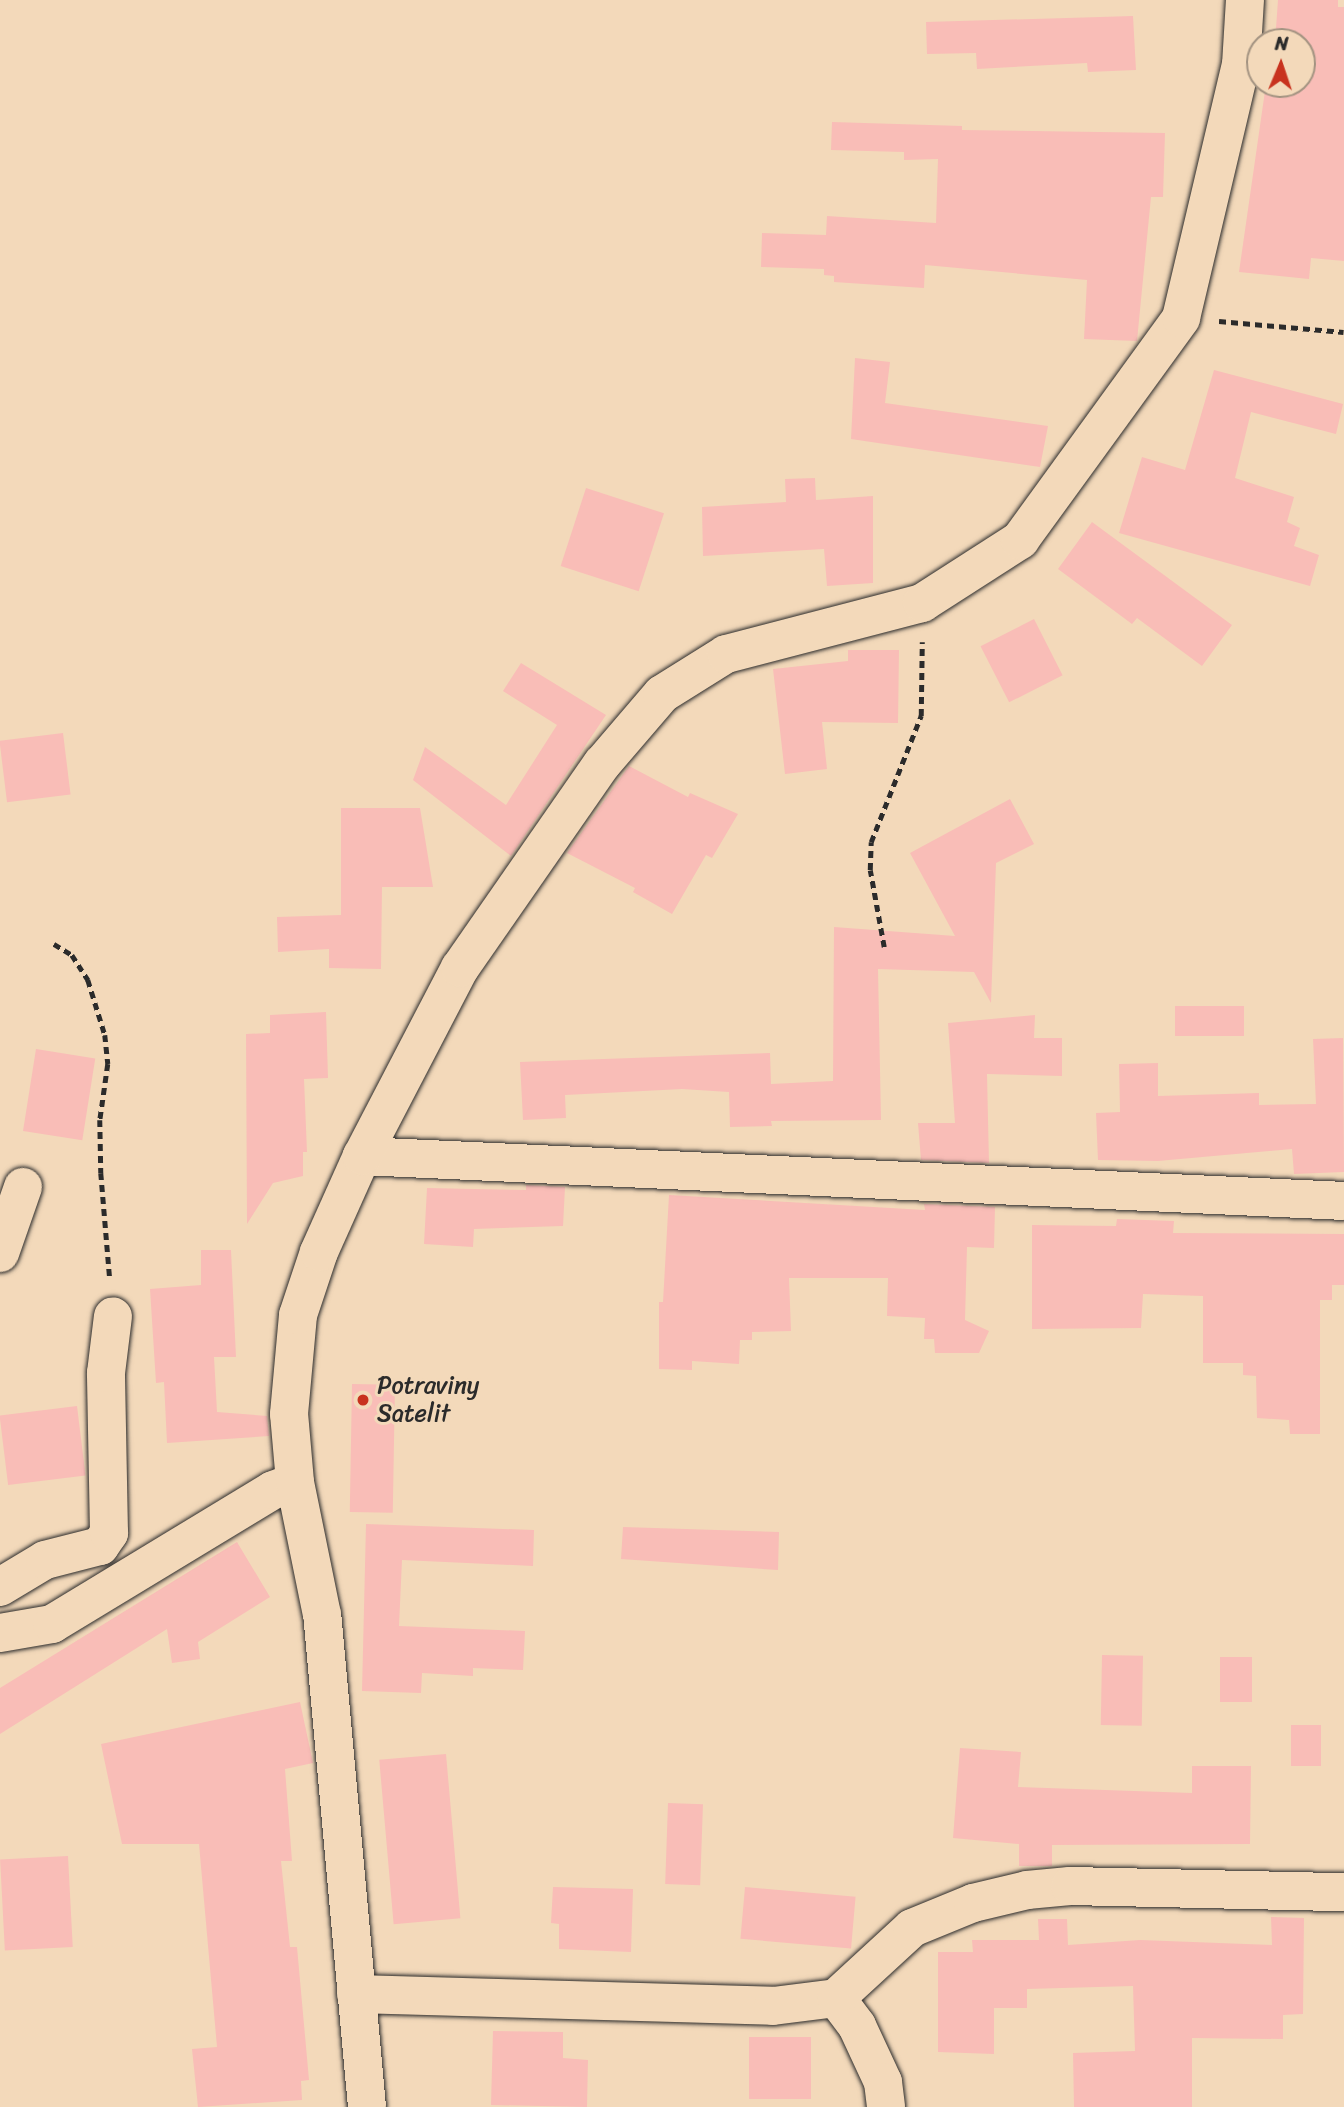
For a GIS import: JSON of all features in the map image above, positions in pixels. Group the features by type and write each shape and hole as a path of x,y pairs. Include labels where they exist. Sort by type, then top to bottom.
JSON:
{"street":[{"path":"367,2107 322,1615 295,1482 289,1414 298,1315 319,1252 362,1156 460,968 602,764 662,694 726,653 922,603 1020,540 1181,318 1241,65 1245,0"},
{"path":"362,1156 1344,1201"},
{"path":"0,1253 23,1187"},
{"path":"0,1587 45,1560 100,1546 109,1533 106,1373 113,1316"},
{"path":"0,1633 52,1624 272,1490 295,1482"},
{"path":"356,1994 714,2007 773,2006 836,1998 912,1928 973,1903 1027,1890 1070,1886 1344,1892"},
{"path":"836,1998 857,2026 883,2082 886,2107"}],"path":[{"path":"1181,318 1344,331"},
{"path":"884,947 870,870 871,842 921,716 922,603"},
{"path":"54,944 72,955 88,980 105,1035 101,1173 113,1316"}],"building":[{"path":"1278,0 1338,0 1338,7 1344,7 1344,261 1311,258 1309,279 1239,272 1264,98 1316,98 1316,28 1276,28"},
{"path":"1133,16 1136,70 1088,72 1087,63 977,69 976,53 927,54 926,22"},
{"path":"832,122 962,126 962,130 1165,133 1163,197 1151,197 1137,341 1084,339 1087,280 925,265 924,288 834,282 834,276 824,275 824,269 761,267 762,233 826,235 827,216 936,223 938,159 904,160 904,152 831,150"},
{"path":"855,358 890,362 885,403 1048,426 1040,467 851,439"},
{"path":"1214,370 1343,404 1336,434 1251,412 1235,478 1294,497 1287,522 1300,528 1294,546 1319,555 1310,586 1119,533 1142,457 1185,470"},
{"path":"815,478 816,500 873,496 873,583 827,586 824,549 703,556 702,507 786,502 785,479"},
{"path":"586,488 664,513 639,591 561,566"},
{"path":"1092,522 1232,625 1202,666 1137,618 1132,624 1058,569"},
{"path":"1034,619 1063,675 1009,702 981,646"},
{"path":"848,650 899,650 898,723 822,722 827,769 785,774 773,669 848,661"},
{"path":"521,663 606,715 511,856 413,780 425,747 506,805 557,725 503,691"},
{"path":"63,733 71,795 7,802 0,741"},
{"path":"629,766 688,797 690,793 738,814 712,858 706,855 672,914 633,892 635,888 567,853"},
{"path":"1010,799 1034,844 996,863 991,1003 974,972 878,969 881,1120 771,1121 772,1126 730,1127 729,1092 682,1089 565,1095 566,1118 523,1120 520,1062 770,1053 771,1084 833,1081 834,927 955,936 910,853"},
{"path":"341,808 420,808 433,887 382,887 381,969 329,968 329,949 278,952 277,917 341,915"},
{"path":"1175,1006 1244,1006 1244,1036 1175,1036"},
{"path":"326,1012 328,1078 304,1079 307,1152 303,1152 303,1176 273,1183 247,1224 246,1034 270,1033 270,1015"},
{"path":"1035,1015 1034,1038 1062,1038 1062,1076 987,1074 989,1163 921,1160 918,1123 955,1123 948,1023"},
{"path":"1343,1038 1344,1172 1294,1174 1292,1149 1158,1161 1098,1160 1096,1113 1120,1112 1119,1064 1158,1063 1158,1096 1259,1093 1259,1105 1316,1104 1313,1039"},
{"path":"36,1049 95,1058 82,1140 23,1131"},
{"path":"526,1185 565,1187 563,1226 474,1229 473,1247 424,1244 427,1188 526,1190"},
{"path":"669,1195 925,1210 924,1204 995,1207 994,1248 967,1247 965,1320 989,1331 979,1353 935,1353 934,1339 924,1339 925,1318 887,1316 888,1278 789,1278 791,1331 752,1332 752,1340 740,1340 739,1364 692,1361 692,1370 659,1369 659,1302 663,1302"},
{"path":"1117,1219 1174,1221 1173,1233 1344,1234 1344,1285 1332,1285 1332,1300 1320,1300 1320,1434 1290,1434 1289,1420 1257,1418 1256,1376 1243,1375 1243,1363 1203,1363 1203,1296 1143,1294 1141,1328 1032,1329 1032,1225 1116,1226"},
{"path":"201,1250 231,1250 236,1357 214,1357 217,1412 267,1416 269,1436 167,1443 164,1382 156,1383 150,1289 201,1285"},
{"path":"352,1384 395,1385 393,1513 350,1512"},
{"path":"77,1406 86,1475 8,1485 0,1415"},
{"path":"366,1524 534,1530 533,1566 402,1560 399,1626 525,1631 523,1670 473,1668 473,1676 422,1673 421,1693 362,1691"},
{"path":"623,1527 779,1532 778,1570 621,1559"},
{"path":"237,1542 270,1597 198,1642 200,1659 172,1663 167,1629 0,1734 0,1688"},
{"path":"1102,1655 1143,1656 1142,1726 1101,1725"},
{"path":"1220,1657 1252,1657 1252,1702 1220,1702"},
{"path":"300,1702 313,1763 285,1769 292,1861 281,1861 290,1947 297,1947 309,2080 301,2081 302,2100 198,2107 192,2049 217,2047 199,1844 122,1844 101,1744"},
{"path":"1291,1725 1321,1725 1321,1766 1291,1766"},
{"path":"960,1748 1021,1752 1018,1787 1192,1793 1192,1766 1251,1766 1250,1844 1052,1845 1052,1866 1019,1866 1019,1844 953,1838"},
{"path":"446,1754 460,1918 394,1924 379,1760"},
{"path":"668,1803 703,1804 700,1885 665,1884"},
{"path":"68,1856 73,1947 5,1950 0,1860"},
{"path":"553,1887 633,1889 631,1952 559,1949 559,1924 551,1923"},
{"path":"745,1887 856,1897 851,1948 740,1939"},
{"path":"1271,1917 1304,1918 1303,2014 1283,2015 1283,2039 1192,2038 1192,2107 1074,2107 1073,2053 1135,2051 1133,1986 1027,1989 1027,2008 994,2008 994,2054 938,2052 938,1952 973,1952 972,1940 1039,1940 1038,1919 1067,1919 1068,1945 1140,1940 1272,1945"},
{"path":"493,2031 563,2032 563,2058 588,2060 587,2107 491,2105"},
{"path":"749,2037 811,2037 811,2099 749,2099"}],"place":[{"name":"Potraviny Satelit","path":"363,1400"}]}
